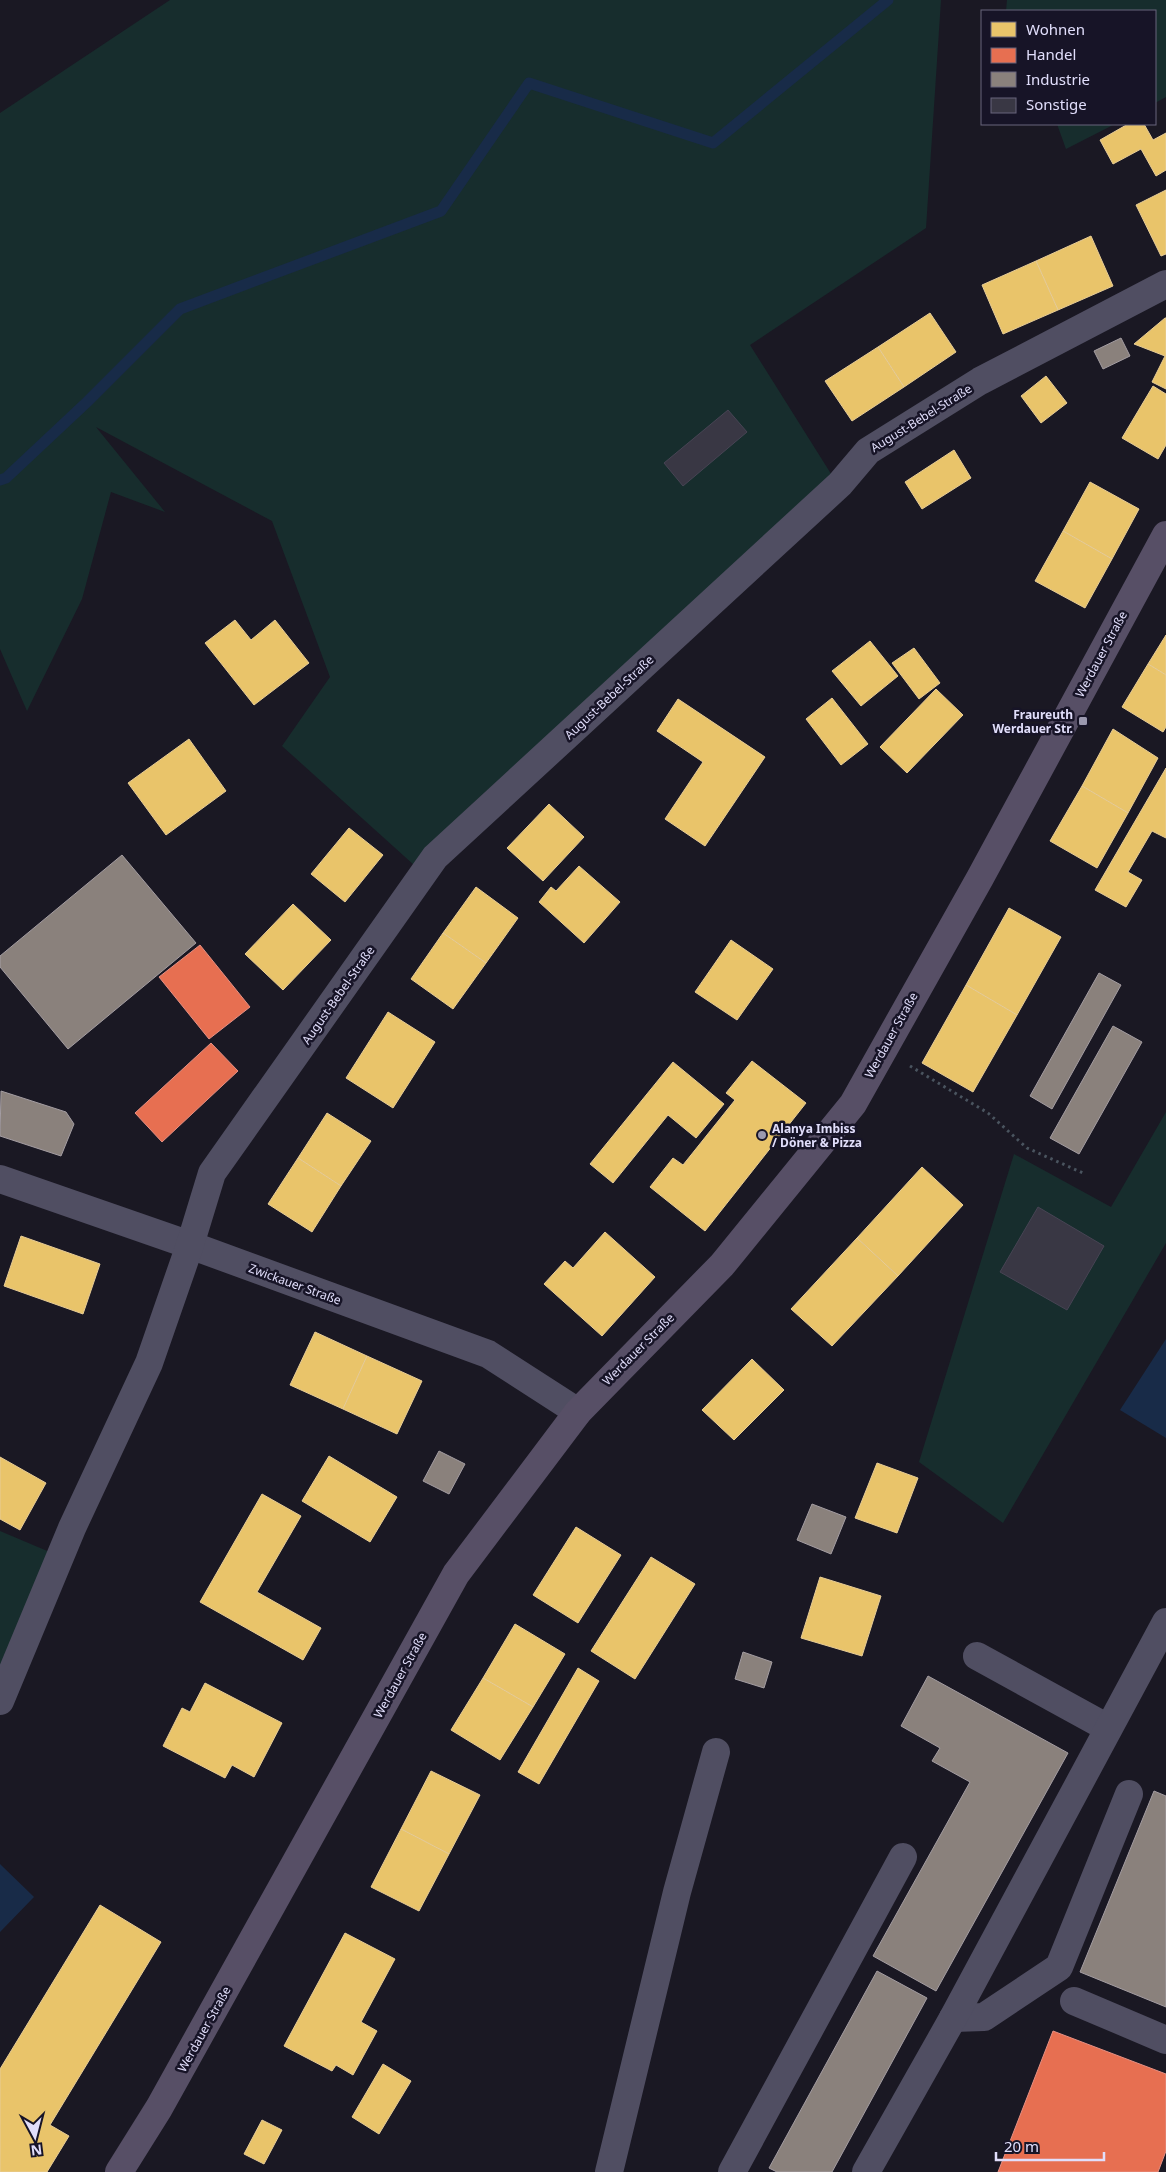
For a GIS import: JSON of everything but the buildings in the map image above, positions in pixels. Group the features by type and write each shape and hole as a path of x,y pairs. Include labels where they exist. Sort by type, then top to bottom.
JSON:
{"main road":[{"name":"Werdauer Straße","path":"119,2172 164,2100 456,1574 578,1412 722,1265 853,1104 984,869 1166,534"}],"street":[{"name":"August-Bebel-Straße","path":"0,1701 72,1528 148,1364 190,1245 212,1173 435,857 840,484 868,451 980,382 1166,284"},
{"name":"Zwickauer Straße","path":"0,1179 190,1245 488,1354 578,1412"},
{"path":"866,2172 952,2018 1166,1622"},
{"path":"976,1656 1108,1728"},
{"path":"609,2172 677,1892 716,1752"},
{"path":"952,2018 984,2017 1059,1967 1129,1794"},
{"path":"732,2172 903,1858"},
{"path":"1074,2002 1166,2040"}],"path":[{"path":"883,1050 988,1113 1026,1148 1083,1173"}],"green space":[{"path":"170,0 941,0 926,228 750,345 833,477 469,807 414,865 282,746 330,677 272,521 96,427 165,512 111,492 82,599 27,711 0,649 0,113"},
{"path":"1007,0 1166,0 1166,97 1156,102 1156,10 1006,10"},
{"path":"1057,125 1113,125 1066,149"},
{"path":"1166,1112 1166,1243 1003,1523 919,1462 1014,1154 1111,1207"},
{"path":"0,1531 52,1553 0,1672"}],"water":[{"path":"1166,1339 1166,1438 1120,1410"},
{"path":"0,1864 34,1897 0,1932"}],"waterway":[{"path":"0,480 6,478 87,402 180,309 441,211 529,83 713,143 888,0"}],"place":[{"name":"Fraureuth Werdauer Str.","path":"1083,721"},
{"name":"Alanya Imbiss / Döner & Pizza","path":"762,1135"}]}
